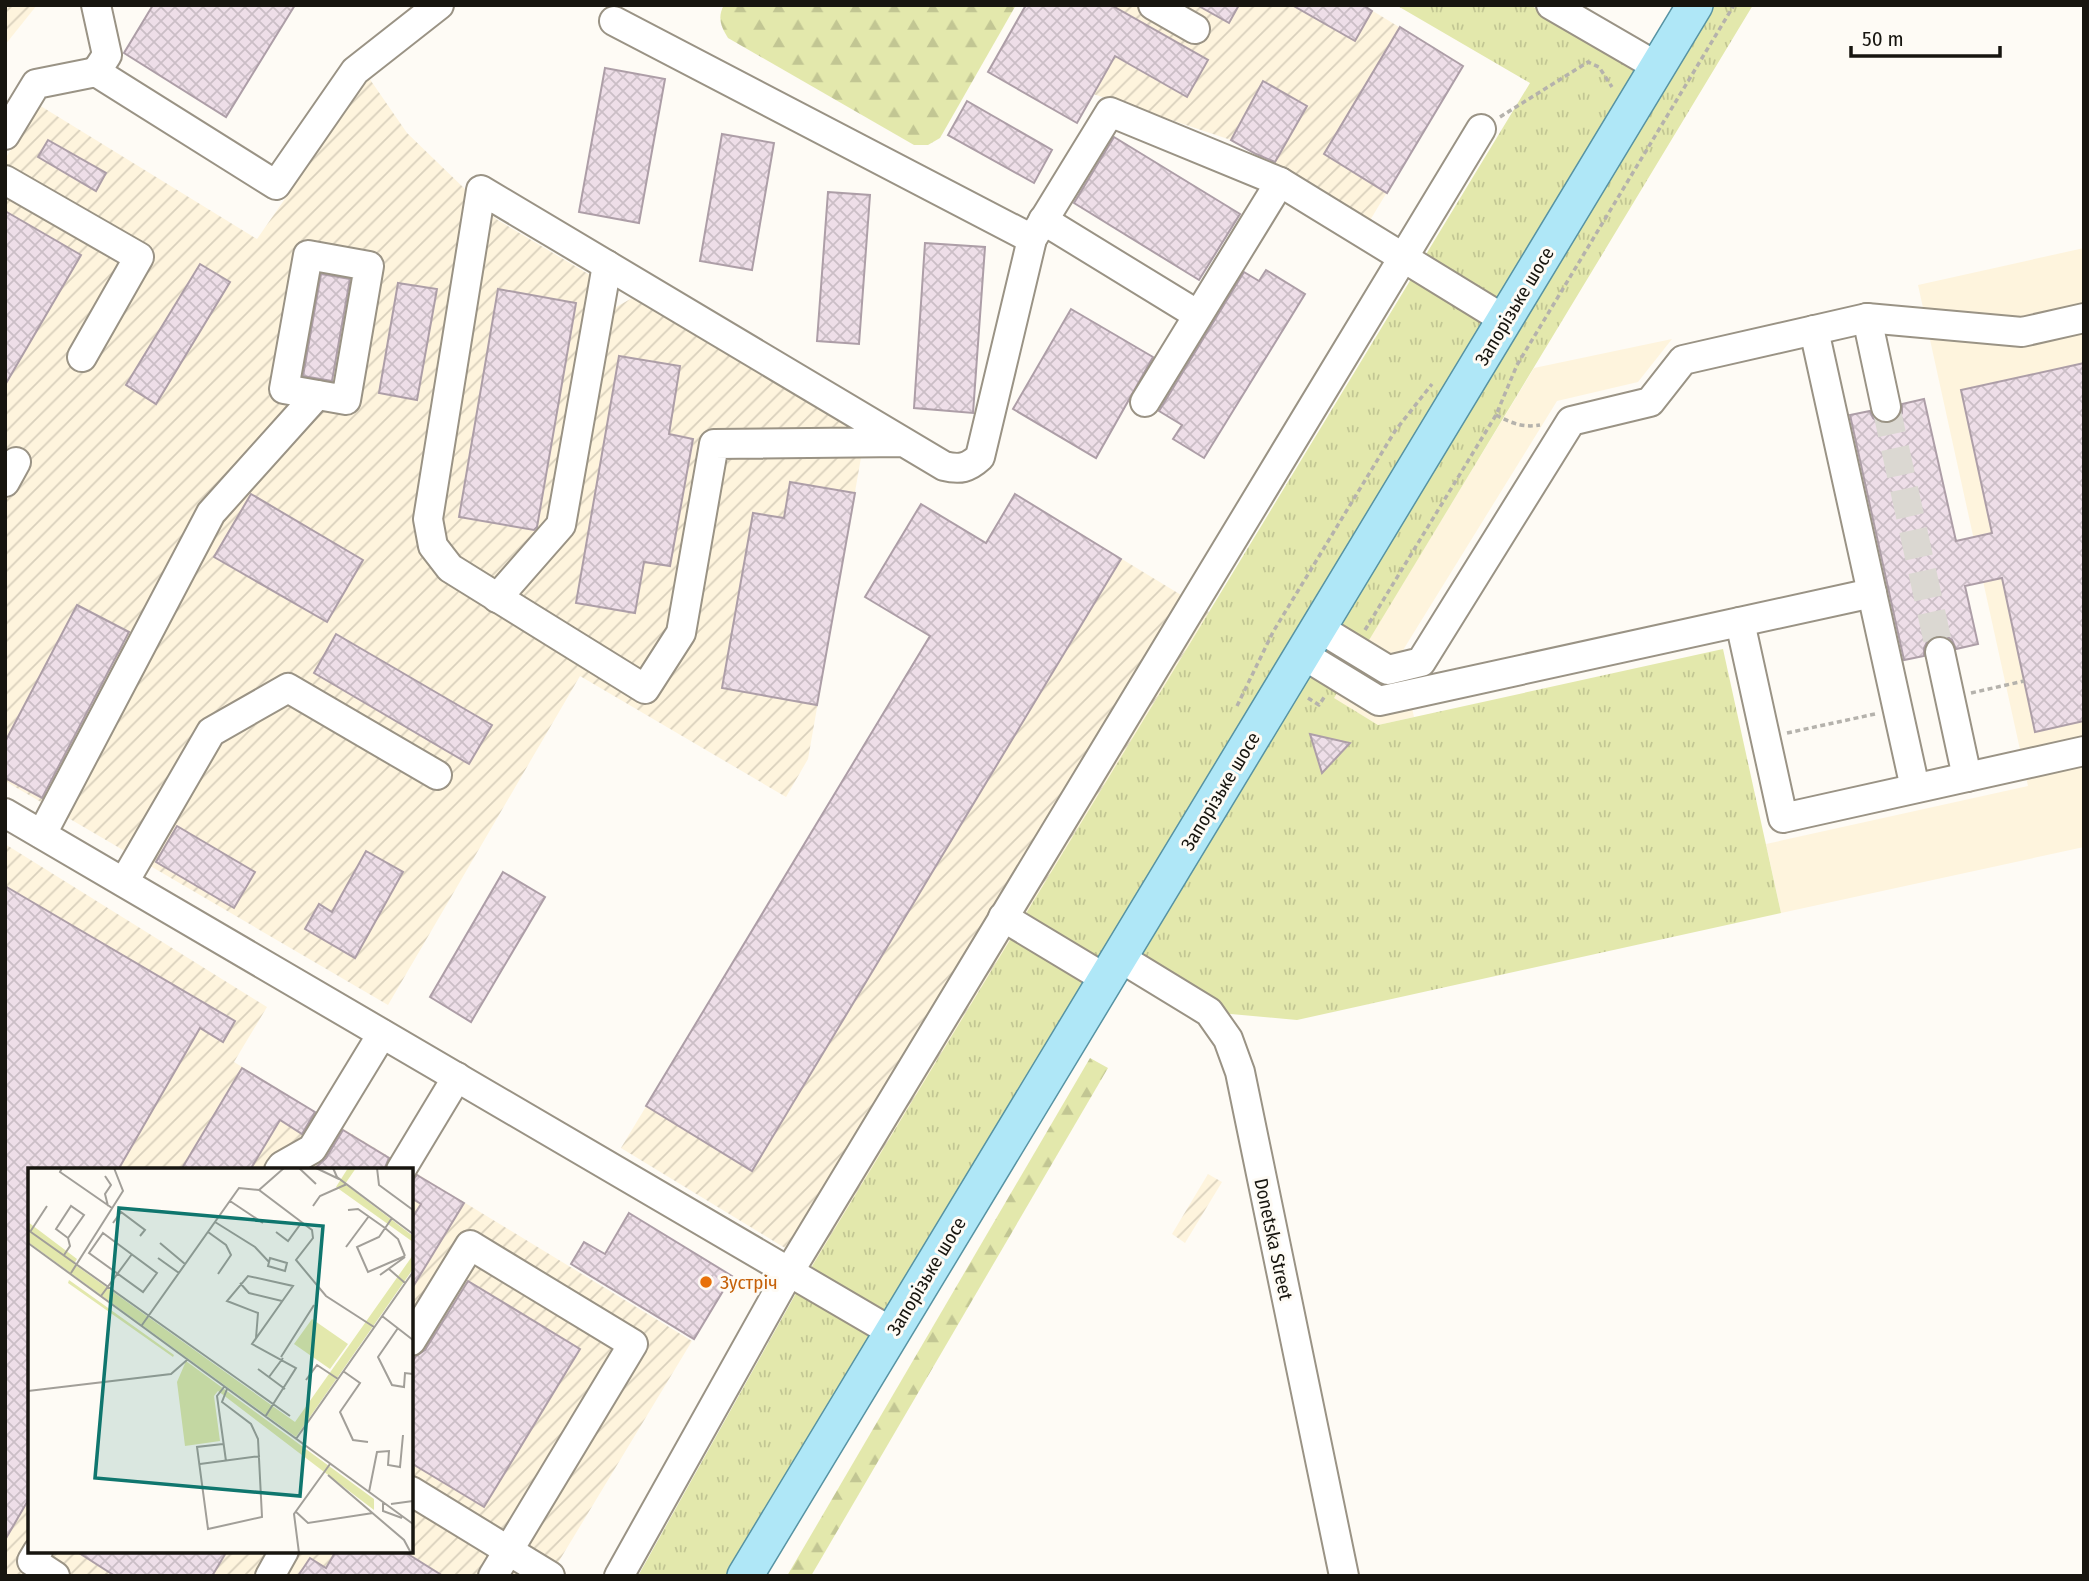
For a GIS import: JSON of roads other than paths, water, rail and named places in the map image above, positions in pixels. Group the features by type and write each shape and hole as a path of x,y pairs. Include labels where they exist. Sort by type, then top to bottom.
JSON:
{"main road":[{"name":"Запорізьке шосе","path":"745,1576 1695,5"}],"street":[{"path":"96,5 107,55 96,72"},
{"path":"5,135 36,85 96,72 276,185 355,71 439,5"},
{"path":"1153,5 1195,29"},
{"path":"1551,5 1658,67"},
{"path":"614,21 1038,230 1198,316"},
{"path":"903,442 714,444 681,633 645,689 450,568 433,546 428,519 481,190 903,442 944,466 957,469 970,466 980,457 1038,230 1110,112 1280,182 1505,320"},
{"path":"619,1576 789,1272 1481,129"},
{"path":"5,180 139,257 82,357"},
{"path":"1145,402 1280,182"},
{"path":"307,255 369,266 346,400 317,395 284,389 307,255"},
{"path":"497,598 561,525 607,265"},
{"path":"1310,641 1388,670 1421,662 1571,421 1650,402 1683,360 1867,318 2022,332 2084,318"},
{"path":"1867,318 1886,407"},
{"path":"1814,330 1914,788"},
{"path":"41,834 211,513 317,395"},
{"path":"1310,641 1379,701 1872,593"},
{"path":"1740,622 1783,818 2084,751"},
{"path":"1940,652 1967,777"},
{"path":"1421,662 1428,691"},
{"path":"124,882 211,732 288,688 437,775"},
{"path":"5,813 892,1332"},
{"name":"Donetska Street","path":"1003,917 1209,1012 1228,1039 1240,1072 1344,1576"},
{"path":"280,1168 312,1149 382,1034"},
{"path":"402,1168 457,1077"},
{"path":"413,1338 470,1245 633,1344 493,1576"},
{"path":"413,1492 550,1576"},
{"path":"37,1553 32,1561 55,1576"},
{"path":"270,1576 283,1553"}],"tunnel":[{"path":"1886,407 1940,652"}],"place":[{"name":"Зустріч","path":"706,1282"}]}
